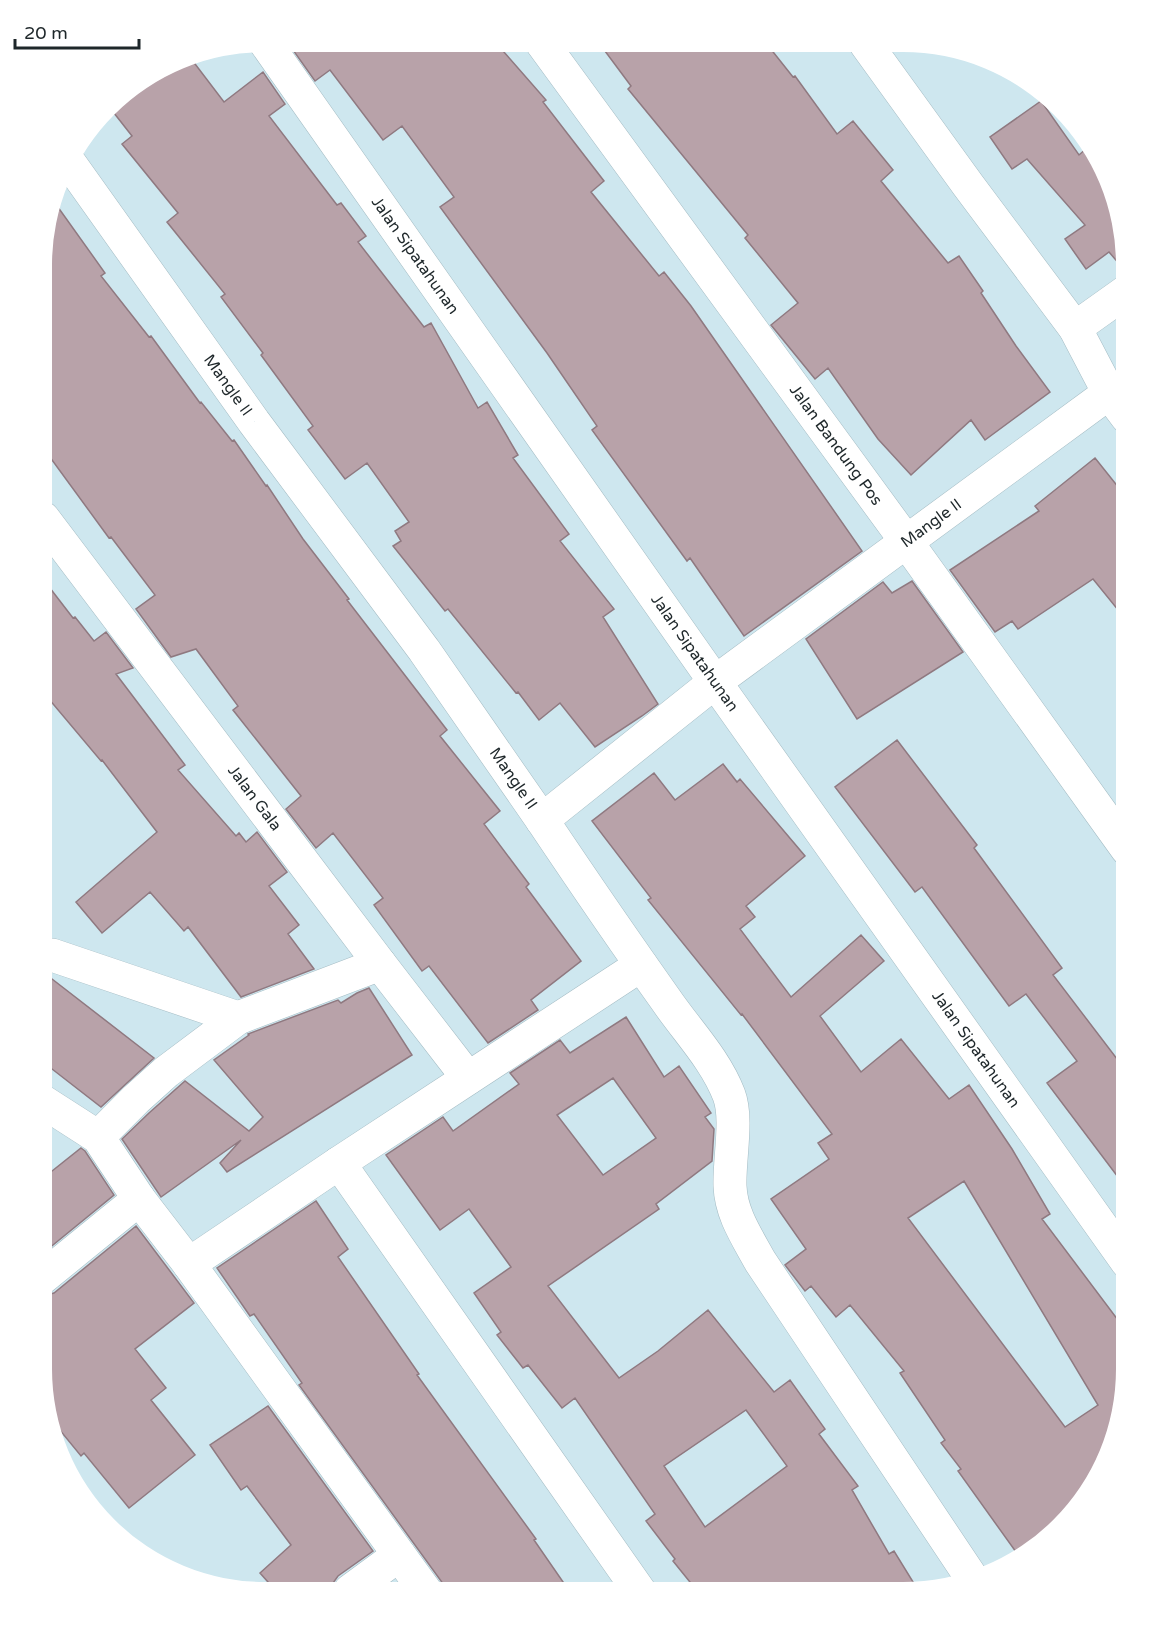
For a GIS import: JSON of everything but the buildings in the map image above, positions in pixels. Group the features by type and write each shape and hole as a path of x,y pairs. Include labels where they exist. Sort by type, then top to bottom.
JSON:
{"street":[{"path":"872,52 1074,328 1116,402"},
{"name":"Jalan Sipatahunan","path":"273,53 1116,1248"},
{"name":"Jalan Bandung Pos","path":"549,53 906,541 1116,834"},
{"name":"Mangle II","path":"75,170 254,422 424,650 542,820 715,682 906,541 1116,406"},
{"path":"1074,328 1116,299"},
{"name":"Jalan Gala","path":"52,529 468,1078"},
{"path":"542,820 641,964 718,1070 730,1098 733,1125 730,1188 736,1218 760,1261 968,1572"},
{"path":"52,956 238,1018"},
{"path":"98,1137 166,1072 238,1018 380,964"},
{"path":"189,1264 641,964"},
{"path":"52,1107 98,1137 140,1199 419,1582"},
{"path":"339,1163 633,1582"},
{"path":"52,1270 140,1199"},
{"path":"363,1582 399,1555"}]}
